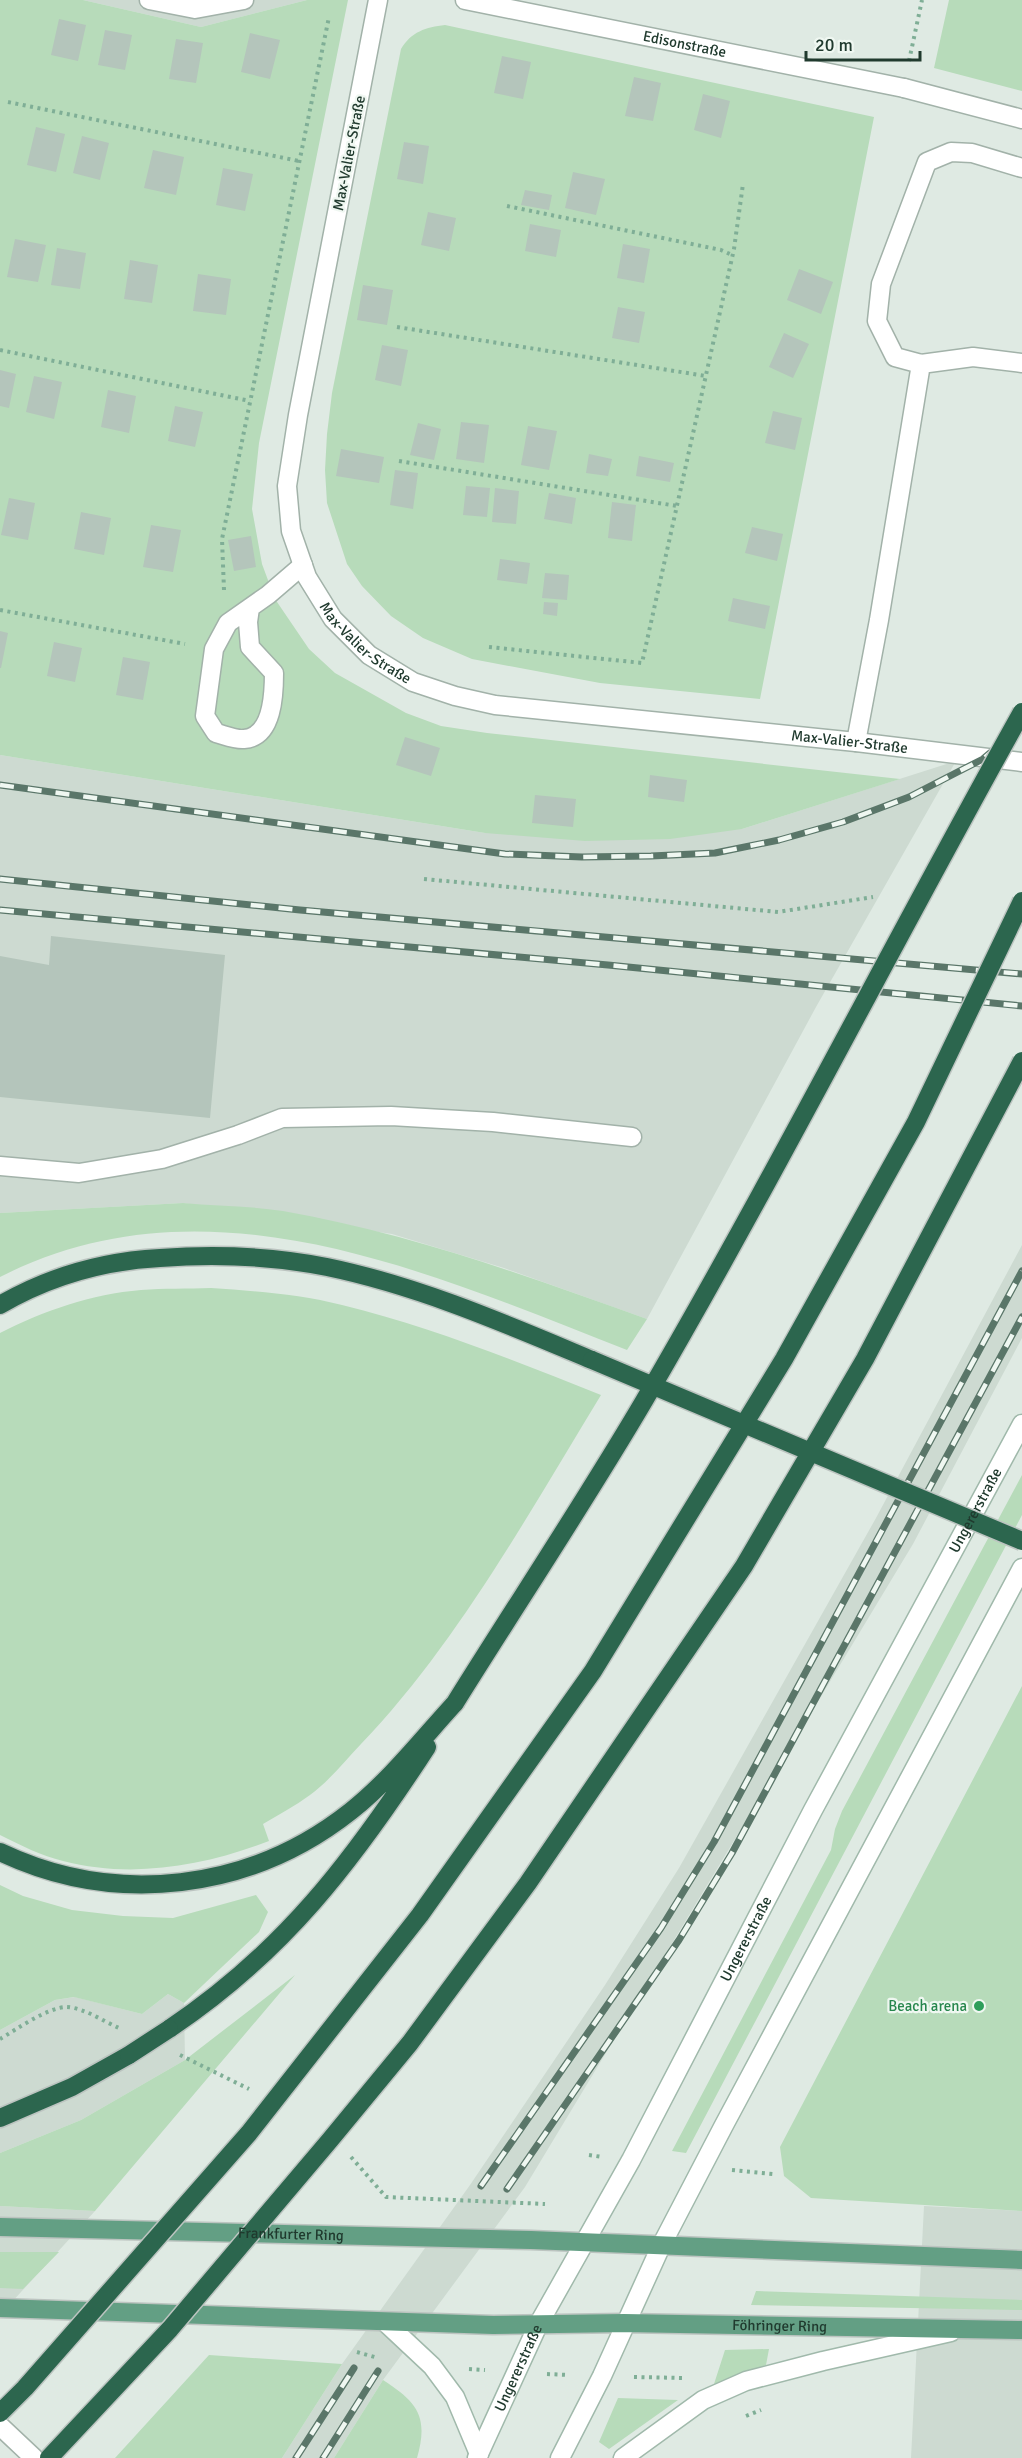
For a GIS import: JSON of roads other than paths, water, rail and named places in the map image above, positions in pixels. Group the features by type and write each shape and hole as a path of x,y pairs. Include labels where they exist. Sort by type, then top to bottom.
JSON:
{"highway":[{"path":"0,2118 72,2086 129,2055 169,2029 234,1980 281,1938 322,1893 359,1847 455,1703 649,1393 775,1170 948,844 1022,712"},
{"path":"0,2414 249,2133 420,1915 593,1671 784,1359 916,1122 1022,901"},
{"path":"49,2458 170,2329 330,2140 410,2043 528,1883 744,1566 865,1359 1022,1061"},
{"path":"0,1305 43,1284 79,1272 125,1262 195,1256 265,1258 324,1266 381,1281 479,1313 1022,1541"},
{"path":"0,1852 57,1874 94,1882 159,1885 208,1878 253,1866 276,1856 337,1821 381,1783 455,1703"}],"main road":[{"path":"149,0 195,9 244,0"},
{"name":"Max-Valier-Straße","path":"378,0 298,415 287,486 291,531 308,577 333,619 369,655 413,682 455,696 495,705 856,742 1022,762"},
{"name":"Edisonstraße","path":"465,0 904,88 1022,119"},
{"path":"1022,168 972,153 951,152 927,162 881,284 877,321 895,357 921,364 974,357 1022,363"},
{"path":"856,742 879,620 921,364"},
{"path":"250,608 248,622 250,647 274,673 274,691 269,714 261,731 244,740 216,734 205,716 214,649 228,623 303,565"},
{"path":"0,1166 79,1173 162,1159 238,1135 282,1118 391,1116 493,1122 632,1137"},
{"name":"Ungererstraße","path":"478,2456 538,2325 582,2243 631,2160 813,1810 1022,1424"},
{"path":"560,2458 602,2376 624,2324 662,2246 728,2117 1022,1568"},
{"name":"Frankfurter Ring","path":"0,2227 582,2243"},
{"path":"582,2243 1022,2260"},
{"path":"0,2308 385,2322 538,2325"},
{"path":"385,2322 432,2366 455,2397 478,2456"},
{"name":"Föhringer Ring","path":"538,2325 624,2324 1022,2330"},
{"path":"623,2458 703,2400 746,2381 962,2330"},
{"path":"0,2426 34,2458"}],"railway":[{"path":"0,785 505,854 582,857 715,853 779,840 843,822 909,797 983,759 1022,726"},
{"path":"0,879 300,910 1022,974"},
{"path":"0,910 608,965 1022,1006"},
{"path":"481,2186 661,1928 714,1842 1022,1271"},
{"path":"507,2189 679,1940 732,1853 1022,1317"},
{"path":"296,2458 354,2368"},
{"path":"323,2458 378,2371"}],"place":[{"name":"Beach arena","path":"979,2006"}]}
